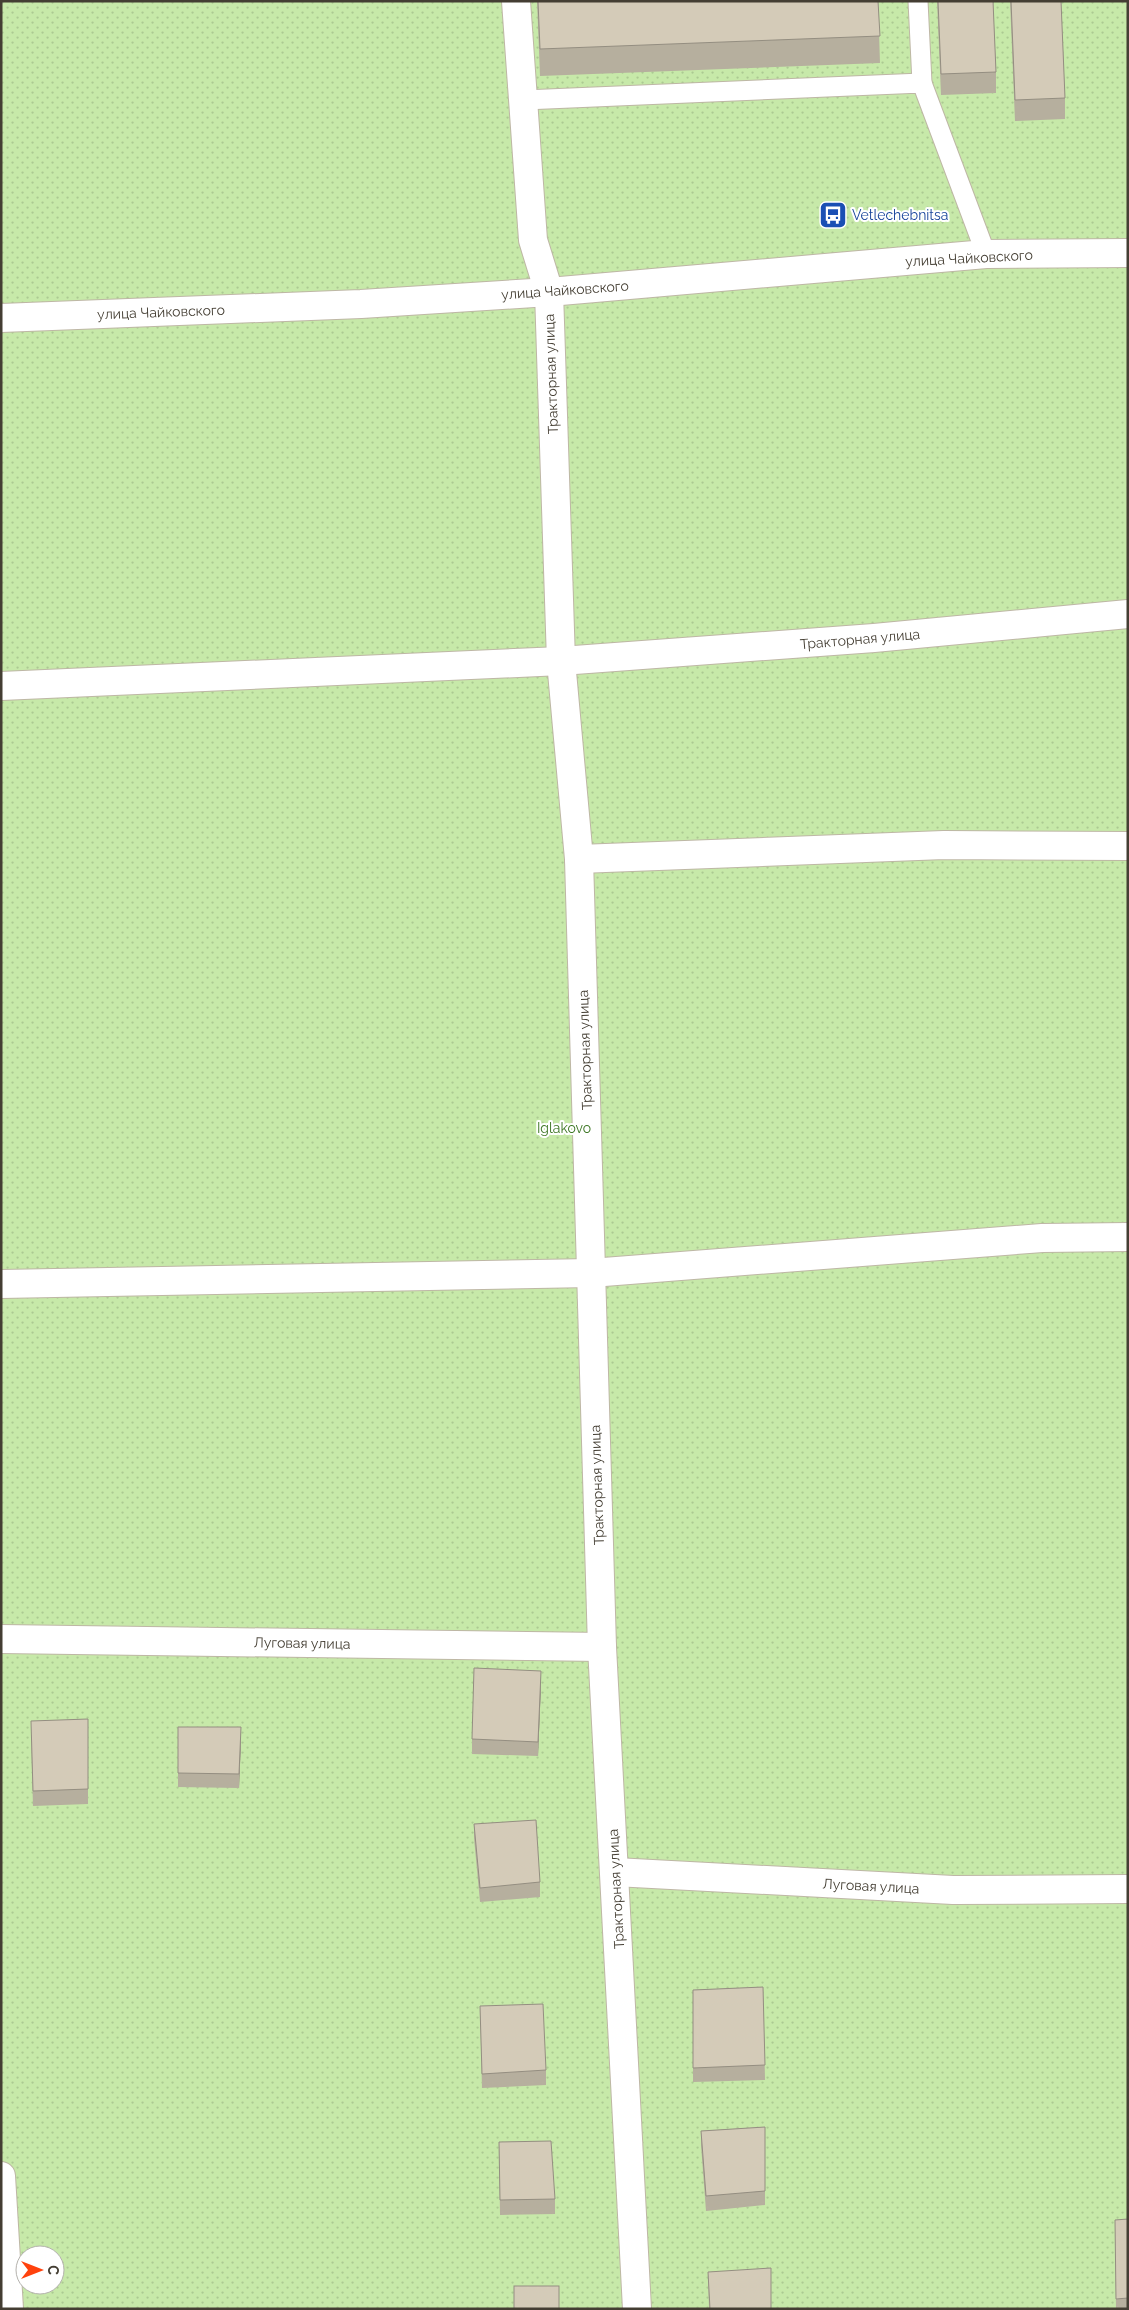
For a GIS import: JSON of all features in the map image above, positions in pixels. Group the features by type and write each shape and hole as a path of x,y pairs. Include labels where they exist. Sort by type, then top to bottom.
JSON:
{"street":[{"name":"Тракторная улица","path":"516,1 533,240 549,292 561,660 580,859 602,1646 637,2309"},
{"name":"улица Чайковского","path":"1,318 361,304 549,292 986,254 1128,253"},
{"name":"Тракторная улица","path":"561,660 874,638 1128,614"},
{"path":"1,686 561,660"},
{"path":"580,859 944,845 1128,846"},
{"path":"1,1284 591,1273 1042,1238 1128,1237"},
{"name":"Луговая улица","path":"1,1639 602,1646"},
{"name":"Луговая улица","path":"615,1872 953,1890 1128,1890"},
{"path":"1,2176 9,2309"}],"lane":[{"path":"918,1 922,83 986,254"},
{"path":"524,100 922,83"}],"green space":[{"name":"Iglakovo","path":"1,1 1128,1 1128,2309 1,2309"}],"building":[{"path":"538,1 878,1 880,36 540,49"},
{"path":"938,1 993,1 996,72 941,74"},
{"path":"1011,1 1061,1 1065,98 1015,100"},
{"path":"474,1668 541,1671 538,1742 472,1739"},
{"path":"88,1719 88,1789 33,1791 31,1721"},
{"path":"178,1727 241,1727 239,1774 178,1773"},
{"path":"536,1820 540,1882 480,1888 474,1824"},
{"path":"763,1987 765,2065 693,2068 693,1990"},
{"path":"543,2004 546,2070 482,2074 480,2006"},
{"path":"765,2127 765,2191 706,2196 701,2131"},
{"path":"551,2141 555,2199 500,2200 499,2142"},
{"path":"1128,2219 1128,2298 1116,2299 1115,2220"},
{"path":"771,2268 771,2309 710,2309 708,2272"},
{"path":"514,2286 559,2286 559,2309 514,2309"}],"place":[{"name":"Vetlechebnitsa","path":"833,215"}]}
